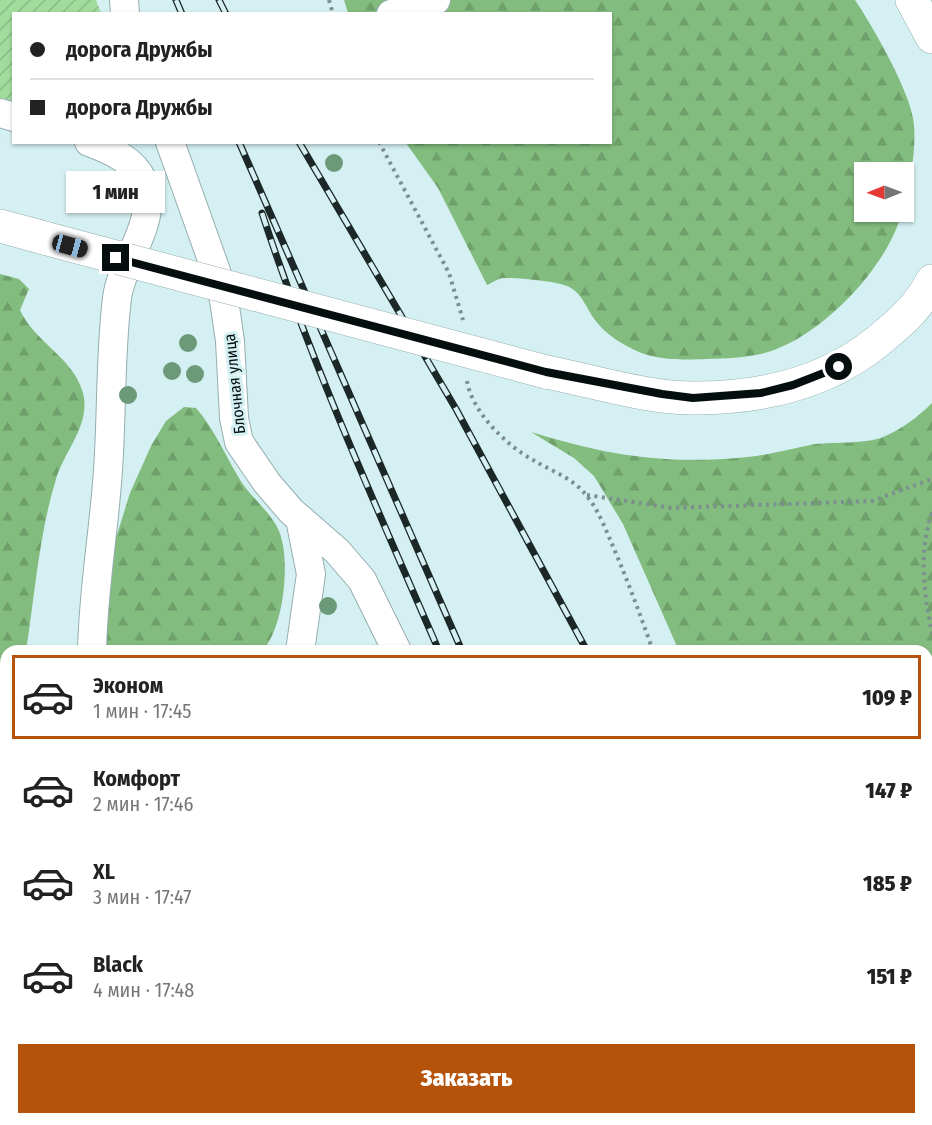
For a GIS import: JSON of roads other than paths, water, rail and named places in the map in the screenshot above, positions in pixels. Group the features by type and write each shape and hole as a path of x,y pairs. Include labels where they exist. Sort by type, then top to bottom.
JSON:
{"main road":[{"path":"912,0 932,37"},
{"path":"0,226 546,372 625,388 693,398 761,393 793,385 857,358 909,316 932,281"}],"street":[{"path":"397,12 436,0"},
{"path":"92,645 93,618 104,533 118,296 144,225 147,206 143,182 134,167 116,153 94,144"},
{"name":"Блочная улица","path":"171,144 216,271 224,300 230,341 234,418 240,442 267,483 300,519 337,551 362,580 395,645"},
{"path":"300,519 311,574 301,645"}],"railway":[{"path":"176,0 181,12"},
{"path":"219,0 225,12"},
{"path":"240,144 459,645"},
{"path":"300,144 456,409 584,645"},
{"path":"262,213 323,379 436,645"}]}
